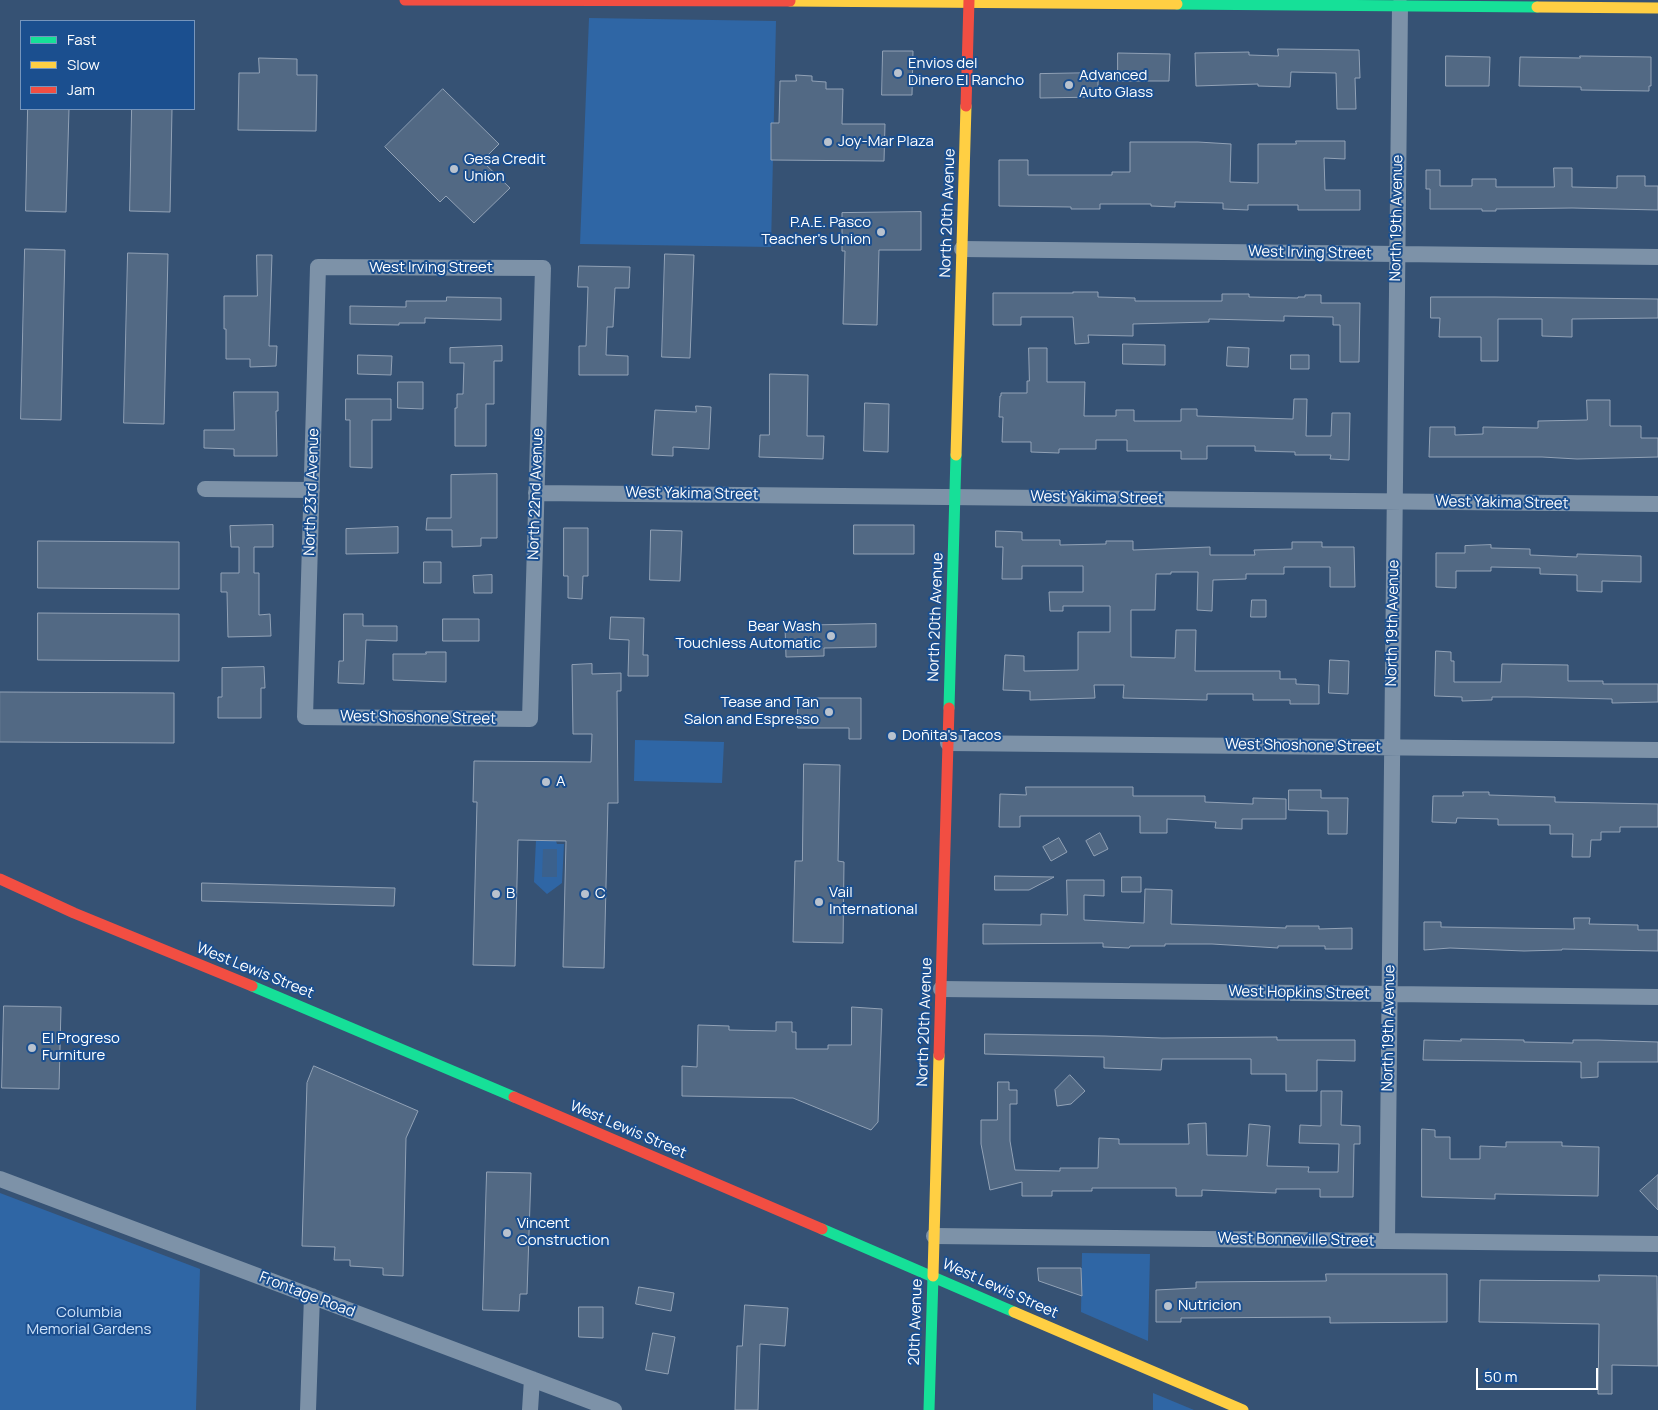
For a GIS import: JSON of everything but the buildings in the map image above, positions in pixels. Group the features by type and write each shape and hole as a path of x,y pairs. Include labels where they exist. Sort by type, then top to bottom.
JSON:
{"main road":[{"path":"405,0 969,1 1400,5 1457,3 1658,8"},
{"name":"North 20th Avenue","path":"934,1236 969,1"},
{"name":"West Lewis Street","path":"0,880 74,913 309,1009 1243,1410"},
{"name":"20th Avenue","path":"929,1410 934,1236"}],"street":[{"name":"North 19th Avenue","path":"1387,1241 1400,5"},
{"name":"West Irving Street","path":"962,249 1658,257"},
{"name":"West Irving Street","path":"318,267 543,268"},
{"name":"North 23rd Avenue","path":"306,717 318,267"},
{"name":"North 22nd Avenue","path":"530,719 543,268"},
{"path":"205,489 312,490"},
{"name":"West Yakima Street","path":"536,493 1658,504"},
{"name":"West Shoshone Street","path":"306,717 530,719"},
{"name":"West Shoshone Street","path":"948,743 1658,750"},
{"name":"West Hopkins Street","path":"941,989 1658,997"},
{"name":"Frontage Road","path":"0,1179 614,1410"},
{"name":"West Bonneville Street","path":"934,1236 1658,1244"},
{"path":"308,1410 312,1296"},
{"path":"530,1410 532,1379"}],"green space":[{"path":"589,18 776,21 771,247 580,244"},
{"path":"635,740 724,742 722,783 634,781"},
{"path":"536,840 556,841 557,844 564,844 562,883 547,894 534,882"},
{"name":"Columbia Memorial Gardens","path":"0,1193 200,1269 196,1410 0,1410"},
{"path":"1082,1253 1150,1254 1148,1341 1081,1312"},
{"path":"1153,1393 1194,1410 1153,1410"}],"shaded area":[{"path":"543,849 557,849 557,877 542,877"}],"traffic: fast":[{"path":"1177,4 1537,7"},
{"path":"949,708 956,455"},
{"path":"252,986 514,1097"},
{"path":"822,1229 1014,1312"},
{"path":"929,1410 933,1276"}],"traffic: slow":[{"path":"790,1 1177,4"},
{"path":"1537,7 1658,8"},
{"path":"956,455 966,106"},
{"path":"933,1276 939,1055"},
{"path":"1014,1312 1243,1410"}],"traffic: jam":[{"path":"405,0 790,1"},
{"path":"966,106 969,0"},
{"path":"939,1055 949,708"},
{"path":"0,879 74,913 252,986"},
{"path":"514,1097 822,1229"}],"place":[{"name":"Envios del Dinero El Rancho","path":"898,73"},
{"name":"Advanced Auto Glass","path":"1069,85"},
{"name":"Joy-Mar Plaza","path":"828,142"},
{"name":"Gesa Credit Union","path":"454,169"},
{"name":"P.A.E. Pasco Teacher's Union","path":"881,232"},
{"name":"Bear Wash Touchless Automatic","path":"831,636"},
{"name":"Tease and Tan Salon and Espresso","path":"829,712"},
{"name":"Doñita's Tacos","path":"892,736"},
{"name":"A","path":"546,782"},
{"name":"B","path":"496,894"},
{"name":"C","path":"585,894"},
{"name":"Vail International","path":"819,902"},
{"name":"El Progreso Furniture","path":"32,1048"},
{"name":"Vincent Construction","path":"507,1233"},
{"name":"Nutricion","path":"1168,1306"}]}
